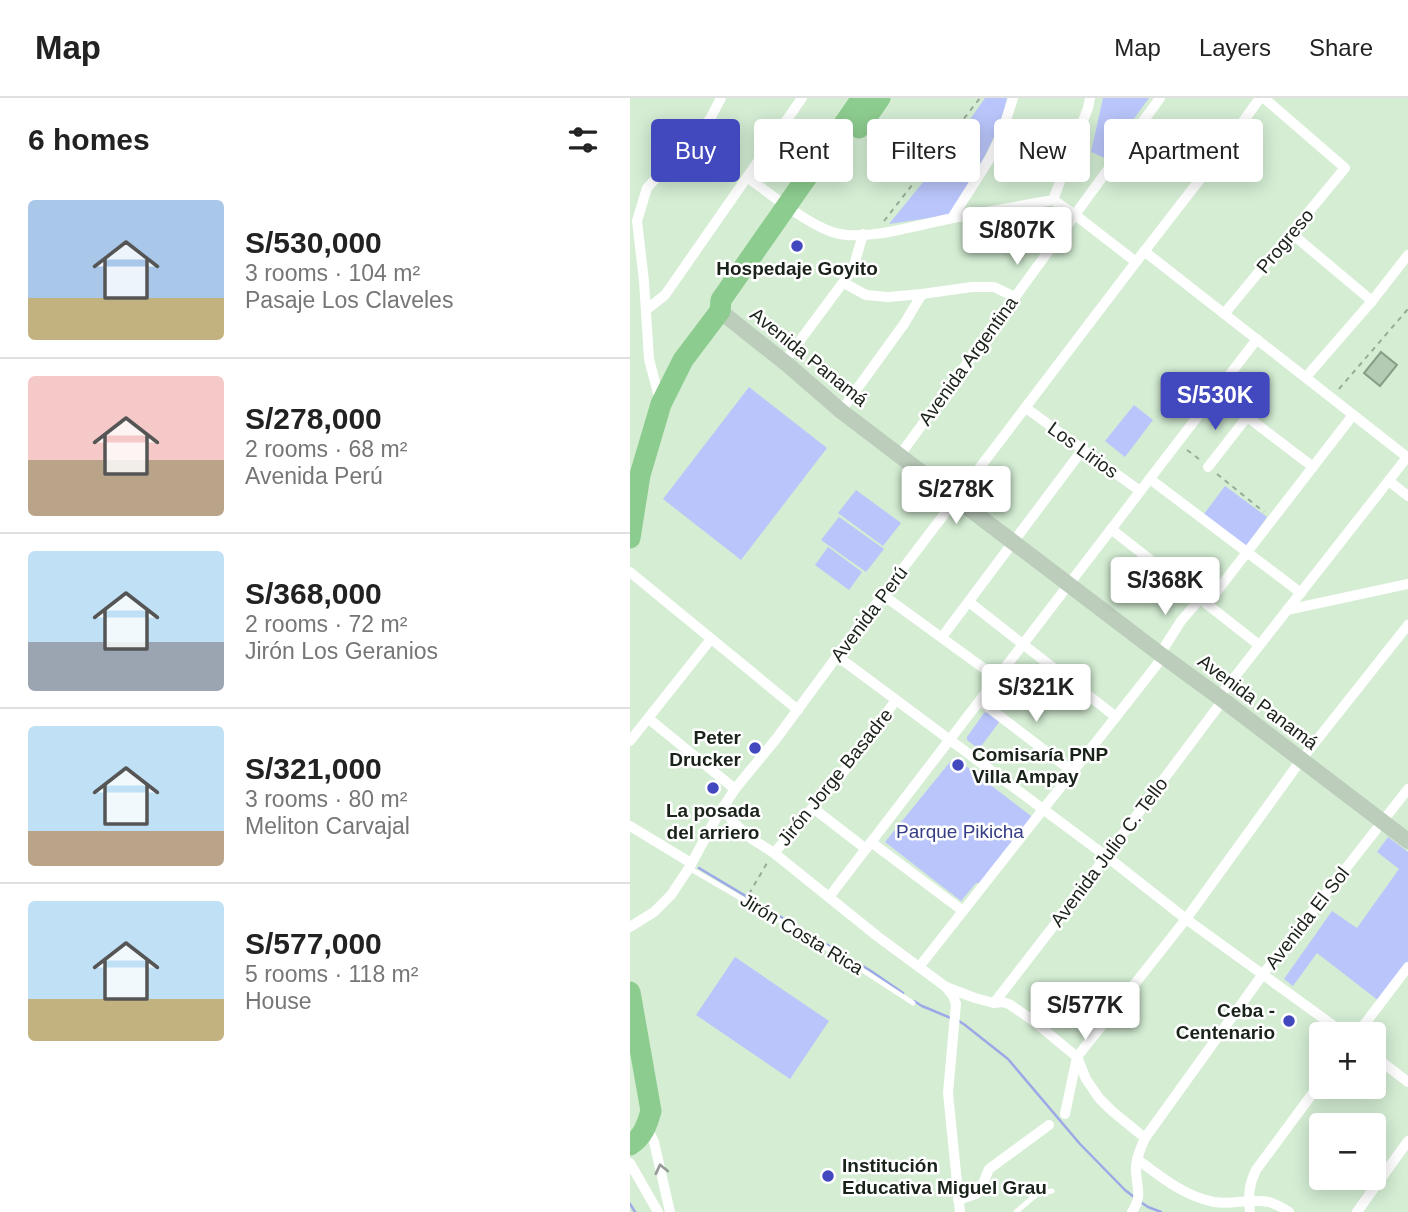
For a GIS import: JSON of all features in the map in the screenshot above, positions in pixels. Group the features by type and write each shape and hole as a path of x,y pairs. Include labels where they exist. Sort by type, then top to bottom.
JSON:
{"highway":[{"path":"794,210 862,98"},
{"path":"630,538 640,475 661,404 683,360 720,311 721,300 880,98"},
{"path":"630,992 651,1111 647,1127 630,1145"},
{"path":"630,1052 647,1127"}],"street":[{"path":"661,404 649,359 646,310 634,223 647,188 710,118 721,98"},
{"path":"952,219 990,158 1002,133 1013,98"},
{"path":"1053,200 1090,98"},
{"name":"Avenida Argentina","path":"900,455 1160,98"},
{"name":"Progreso","path":"1224,314 1345,168 1262,98"},
{"name":"Avenida Perú","path":"630,927 663,904 690,866 735,789 1262,98"},
{"path":"646,310 665,295 798,101"},
{"path":"747,177 794,210 835,233 869,235 1053,200 1136,262"},
{"path":"1292,233 1372,300"},
{"path":"784,362 853,270 869,235"},
{"path":"1144,251 1408,456"},
{"path":"1306,377 1408,255"},
{"path":"844,283 866,295 888,297 994,286 1015,297"},
{"path":"841,411 904,324 922,294"},
{"name":"Avenida Panamá","path":"720,311 841,411 1408,841"},
{"path":"829,897 1257,340"},
{"path":"1216,393 1313,467"},
{"name":"Los Lirios","path":"1026,408 1140,491"},
{"path":"919,967 1116,717 1162,656 1181,621 1203,602 1247,552 1353,415"},
{"path":"1208,467 1247,416"},
{"path":"942,638 1083,449"},
{"name":"Avenida Julio C. Tello","path":"994,1003 1106,856 1259,645 1408,456"},
{"path":"1150,479 1301,593"},
{"path":"1389,481 1408,496"},
{"path":"1111,529 1259,645"},
{"path":"630,572 797,710"},
{"path":"1287,610 1408,584"},
{"path":"883,595 997,678"},
{"path":"969,602 1116,717"},
{"path":"1065,1114 1077,1056 1186,919 1301,760 1408,625"},
{"path":"630,741 711,639"},
{"path":"837,656 1106,856 1186,919 1329,1022"},
{"name":"Jirón Jorge Basadre","path":"774,853 845,770 896,701"},
{"path":"980,701 1073,772"},
{"path":"649,719 735,789"},
{"name":"Avenida El Sol","path":"1136,1205 1137,1159 1145,1138 1263,974 1408,789"},
{"path":"723,807 726,815 743,831 946,987 953,996 956,1012 948,1093 960,1212"},
{"path":"813,808 963,911"},
{"name":"Jirón Costa Rica","path":"630,826 690,866"},
{"path":"1366,1022 1408,967"},
{"path":"946,987 975,998 1009,1004 1031,1019 1077,1056 1086,1079 1099,1098 1145,1138"},
{"path":"1386,1065 1408,1082"},
{"path":"1250,1207 1250,1186 1256,1170 1309,1098"},
{"path":"958,1200 976,1194 992,1166 1049,1125"},
{"path":"647,1127 654,1142 670,1212"},
{"path":"1357,1212 1408,1141"},
{"path":"1137,1159 1189,1194 1213,1202 1250,1207 1271,1203 1289,1212"},
{"path":"630,1163 658,1212"}],"lane":[{"name":"Jirón Costa Rica","path":"690,866 913,1003"},
{"path":"1016,1212 1037,1194 1052,1191"}],"path":[{"path":"869,235 980,98"},
{"path":"1332,398 1408,309"},
{"path":"1178,442 1273,519"},
{"path":"749,893 774,853"}],"green space":[{"path":"985,98 1007,98 1001,119 994,119 994,136 980,164 980,119 970,119"},
{"path":"1103,98 1149,98 1134,119 1104,119 1104,158 1091,152"},
{"path":"923,182 969,182 949,215 889,224"},
{"path":"749,387 827,448 741,560 663,499"},
{"path":"1134,405 1153,420 1125,457 1105,441"},
{"path":"1225,486 1267,517 1245,548 1204,514"},
{"path":"856,490 901,523 883,546 838,513"},
{"path":"839,517 884,549 866,572 821,540"},
{"path":"828,547 862,572 849,590 815,565"},
{"path":"988,712 1000,721 979,749 967,740 967,737 984,713"},
{"name":"Parque Pikicha","path":"954,757 1035,819 982,883 976,883 961,901 885,842"},
{"path":"1388,837 1408,852 1408,961 1379,1001 1317,953 1293,986 1284,979 1332,911 1357,928 1399,869 1377,852"},
{"path":"735,957 829,1021 790,1079 696,1015"}],"building":[{"path":"1381,352 1397,365 1380,386 1364,373"}],"waterway":[{"path":"699,868 903,993"},
{"path":"914,1001 953,1019"},
{"path":"959,1021 1008,1059 1080,1144 1134,1197"},
{"path":"1142,1203 1161,1212"},
{"path":"630,1204 635,1212"}],"place":[{"name":"Hospedaje Goyito","path":"797,246"},
{"name":"Peter Drucker","path":"755,748"},
{"name":"Comisaría PNP Villa Ampay","path":"958,765"},
{"name":"La posada del arriero","path":"713,788"},
{"name":"Ceba - Centenario","path":"1289,1021"},
{"name":"Institución Educativa Miguel Grau","path":"828,1176"}]}
